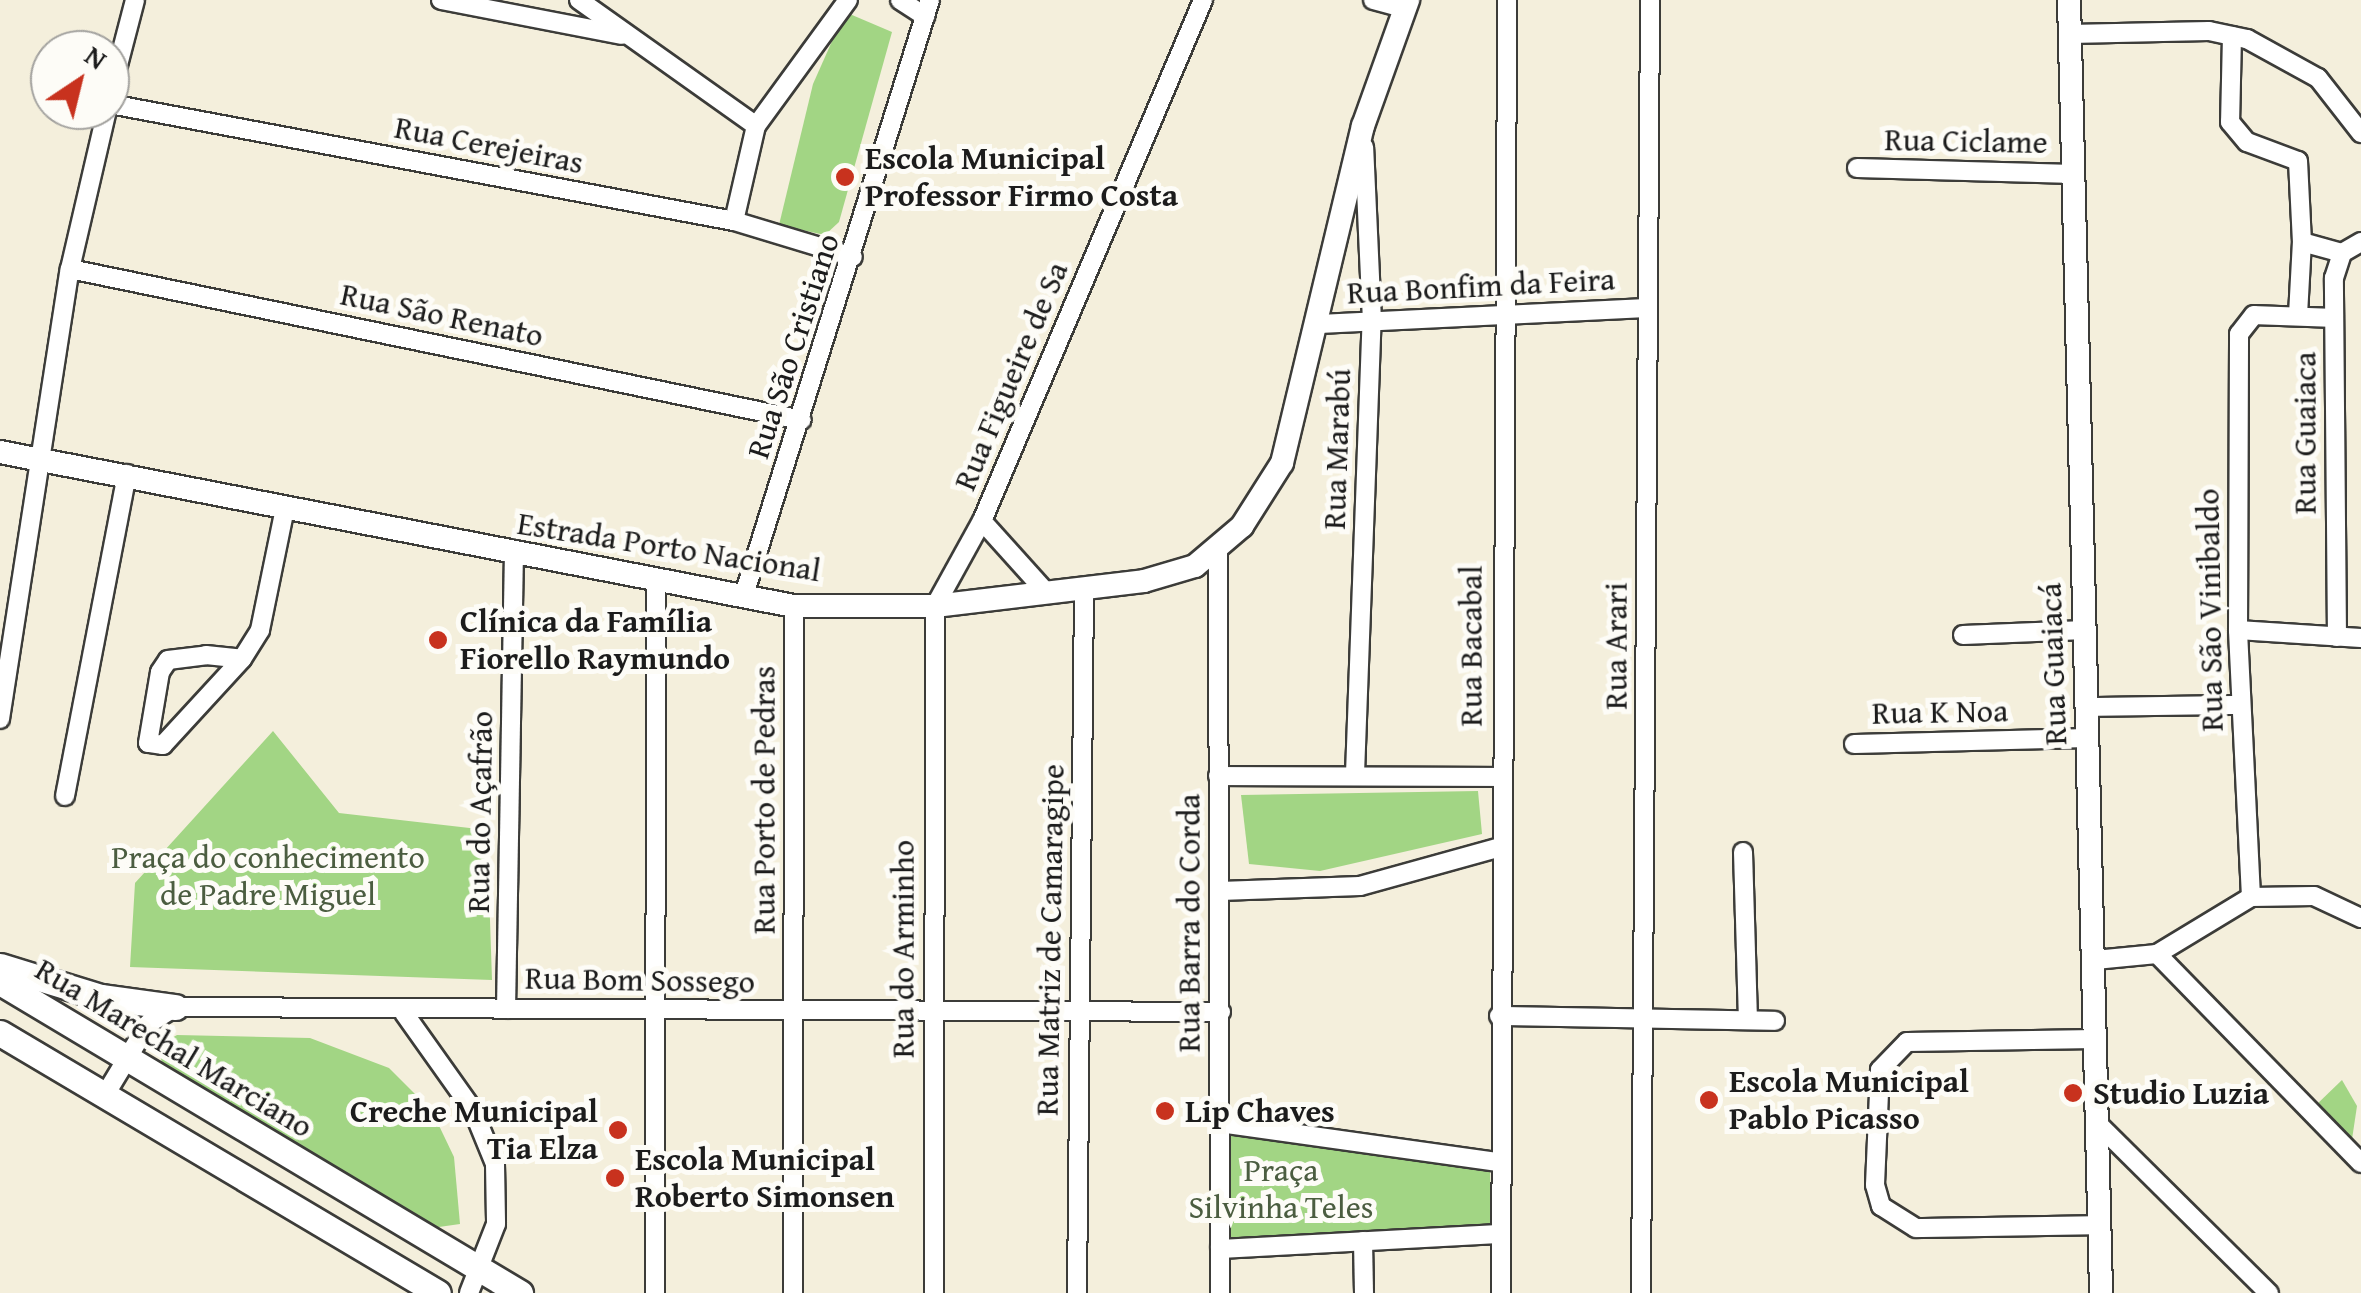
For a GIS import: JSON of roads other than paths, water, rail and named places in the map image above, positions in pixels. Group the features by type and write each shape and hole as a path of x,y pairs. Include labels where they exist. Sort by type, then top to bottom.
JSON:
{"main road":[{"path":"0,966 101,997 175,1007"},
{"name":"Rua Marechal Marciano","path":"0,982 475,1281 520,1293"},
{"path":"0,1033 438,1293"}],"street":[{"path":"127,30 135,0"},
{"path":"441,0 503,6 630,36"},
{"path":"579,0 756,126"},
{"path":"734,222 756,126 848,0"},
{"path":"900,0 928,8"},
{"name":"Rua Figueire de Sa","path":"935,606 982,521 1204,0"},
{"path":"1218,552 1282,463 1363,126 1405,4 1373,0"},
{"name":"Rua Bacabal","path":"1500,1293 1507,0"},
{"name":"Rua Arari","path":"1641,1293 1650,0"},
{"name":"Rua Guaiacá","path":"2069,0 2101,1293"},
{"name":"Rua São Cristiano","path":"744,595 802,420 928,8"},
{"path":"2070,34 2232,36 2285,54 2318,78 2361,133"},
{"path":"2232,36 2230,122 2247,142 2298,161 2302,242 2298,315 2334,318"},
{"name":"Rua Cerejeiras","path":"130,111 734,222 853,257"},
{"name":"Rua Marabú","path":"1355,774 1372,320 1363,126"},
{"path":"0,718 70,269 103,130"},
{"name":"Rua Ciclame","path":"1857,168 2074,174"},
{"path":"2302,242 2342,253 2361,242"},
{"name":"Rua Guaiaca","path":"2337,637 2334,318 2342,253"},
{"name":"Rua São Renato","path":"70,269 802,420"},
{"name":"Rua Bonfim da Feira","path":"1318,324 1648,308"},
{"name":"Rua São Vinibaldo","path":"2251,897 2238,630 2242,322 2298,315"},
{"name":"Estrada Porto Nacional","path":"0,452 43,456 514,556 794,606 935,606 1144,581 1218,552"},
{"path":"65,796 127,474"},
{"path":"242,658 168,660 148,743 163,744 242,658 260,630 285,508"},
{"path":"982,521 1044,591"},
{"name":"Rua Barra do Corda","path":"1218,552 1220,1293"},
{"name":"Rua do Açafrão","path":"506,1008 514,556"},
{"path":"655,1293 652,1011 656,582"},
{"name":"Rua Matriz de Camaragipe","path":"1077,1293 1084,588"},
{"name":"Rua Porto de Pedras","path":"793,1293 794,606"},
{"name":"Rua do Arminho","path":"934,1293 935,606"},
{"path":"1963,635 2086,630"},
{"path":"2238,630 2361,638"},
{"path":"2088,708 2240,705"},
{"name":"Rua K Noa","path":"1854,744 2088,738"},
{"path":"1218,776 1501,777"},
{"path":"1220,892 1360,886 1501,847"},
{"path":"1743,852 1748,1019"},
{"path":"2095,960 2157,954 2251,897 2314,896 2361,918"},
{"path":"2157,954 2361,1163"},
{"path":"105,1095 148,1024 175,1007"},
{"name":"Rua Bom Sossego","path":"175,1007 404,1013 506,1008 1220,1012"},
{"path":"404,1013 472,1110 494,1164 496,1224 475,1281"},
{"path":"1500,1016 1643,1013 1775,1021"},
{"path":"2095,1039 1907,1042 1880,1070 1875,1186 1882,1206 1916,1228 2099,1226"},
{"path":"1220,1123 1498,1162"},
{"path":"2097,1123 2270,1293"},
{"path":"1220,1249 1498,1234"},
{"path":"1363,1242 1364,1293"}],"place":[{"name":"Escola Municipal Professor Firmo Costa","path":"845,177"},
{"name":"Clínica da Família Fiorello Raymundo","path":"438,640"},
{"name":"Studio Luzia","path":"2073,1093"},
{"name":"Escola Municipal Pablo Picasso","path":"1709,1100"},
{"name":"Lip Chaves","path":"1165,1111"},
{"name":"Creche Municipal Tia Elza","path":"618,1130"},
{"name":"Escola Municipal Roberto Simonsen","path":"615,1178"}],"park label":[{"name":"Praça do conhecimento de Padre Miguel","path":"268,876"},
{"name":"Praça Silvinha Teles","path":"1281,1190"}]}
